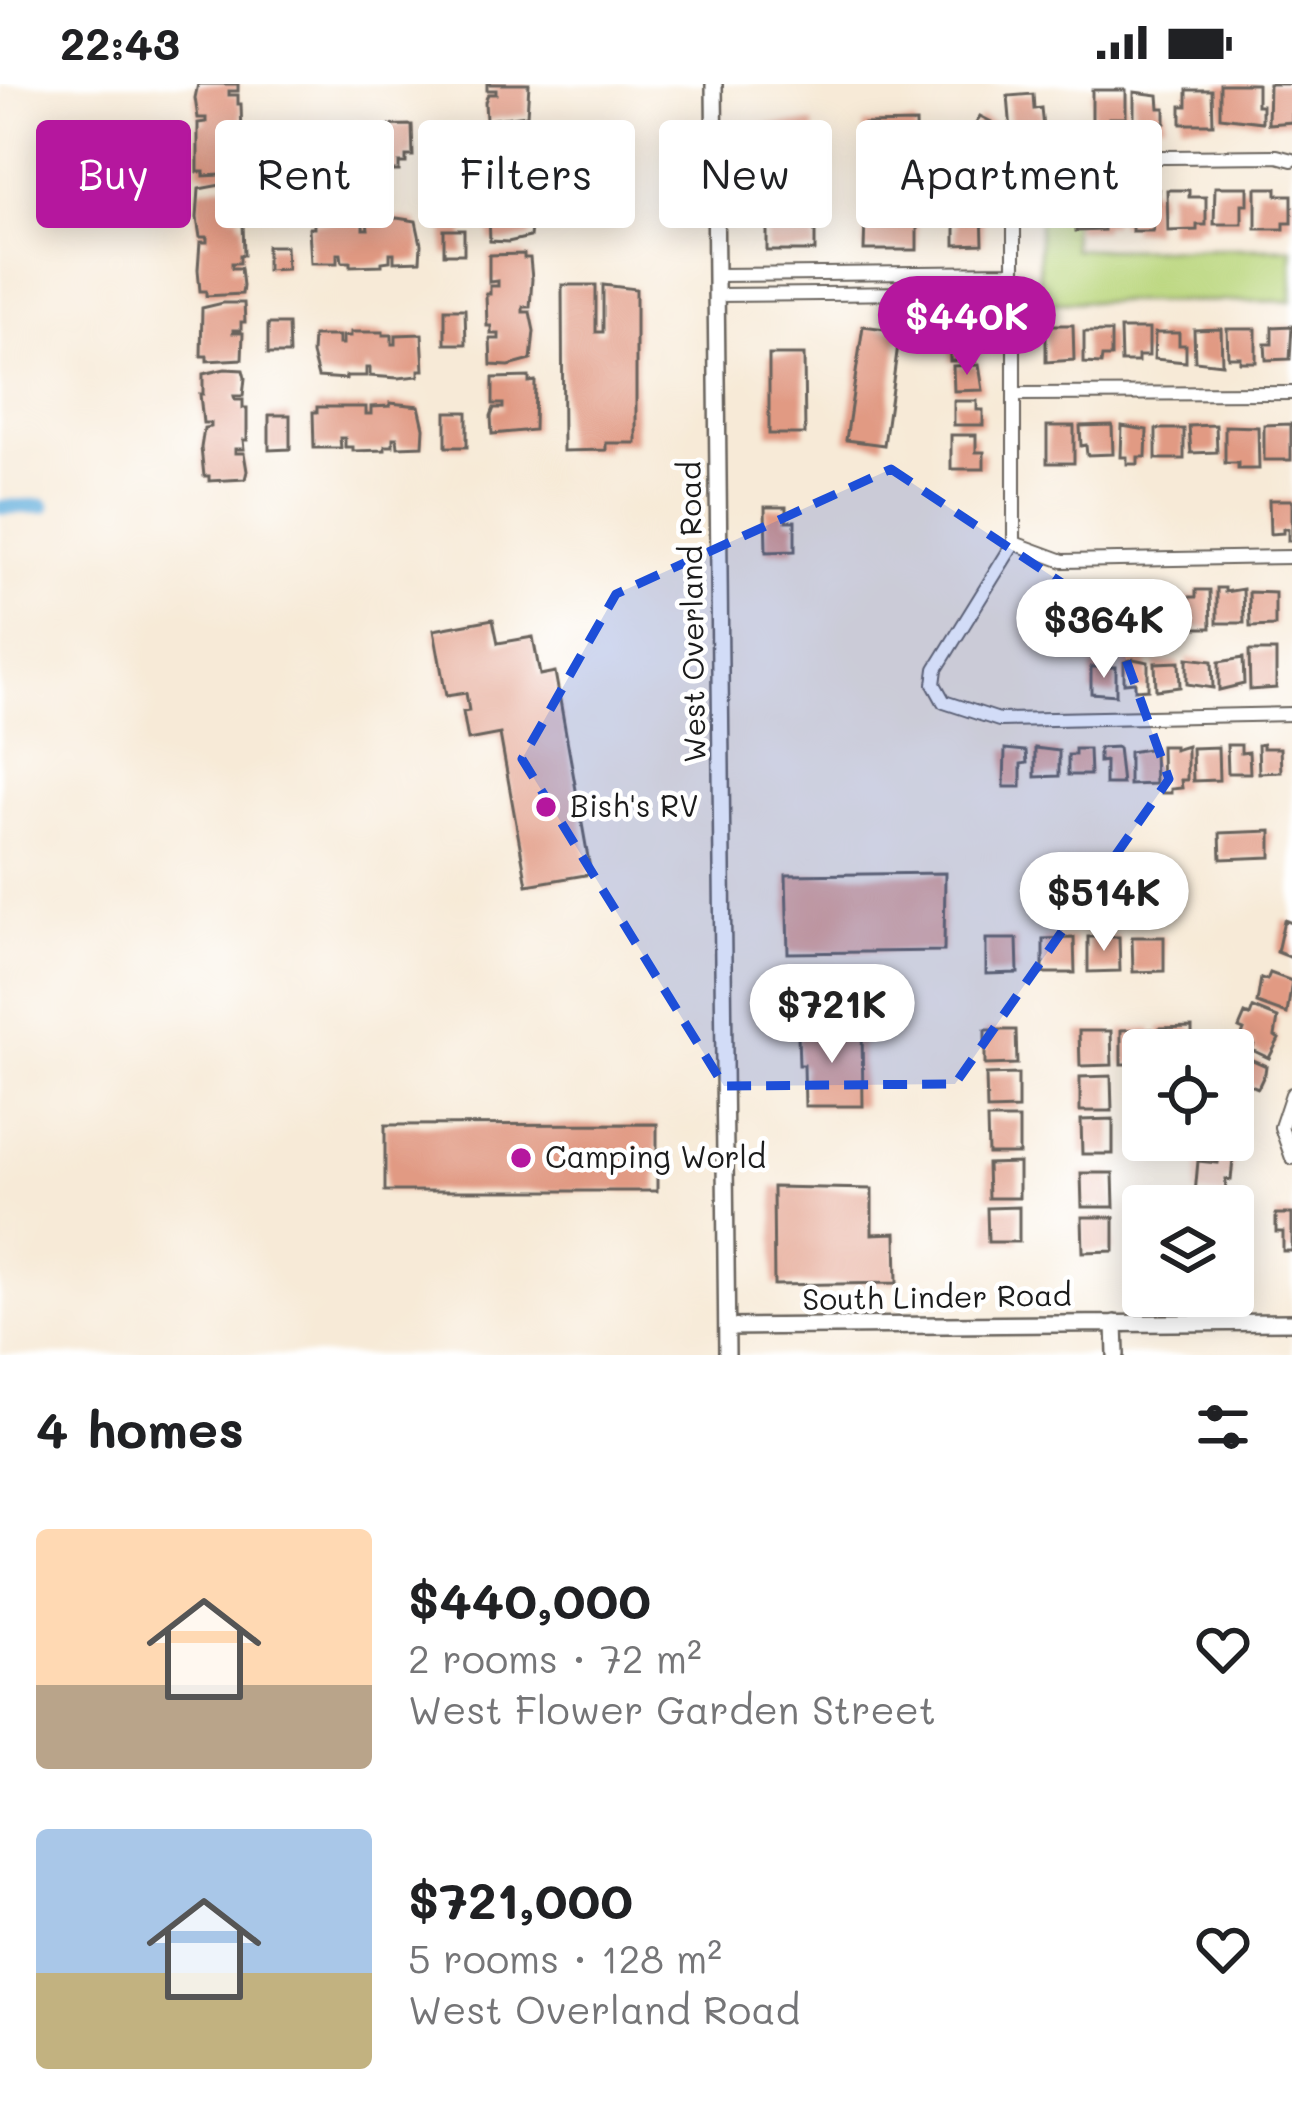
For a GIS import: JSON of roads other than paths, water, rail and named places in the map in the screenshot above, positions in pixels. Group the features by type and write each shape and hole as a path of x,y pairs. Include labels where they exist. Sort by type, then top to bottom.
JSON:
{"street":[{"name":"West Overland Road","path":"714,84 727,1355"},
{"path":"1292,160 1276,156 1054,158 1028,171 1014,201 1014,543 936,669 934,684 944,702 999,720 1292,714"},
{"path":"716,275 1014,272"},
{"path":"716,295 1014,292"},
{"path":"1016,394 1292,393"},
{"path":"1014,543 1063,561 1292,557"},
{"path":"1292,1094 1281,1127 1292,1158"},
{"name":"South Linder Road","path":"727,1328 1292,1322"},
{"path":"1115,1323 1116,1355"}],"waterway":[{"path":"4,507 43,506"}],"place":[{"name":"Bish's RV","path":"546,807"},
{"name":"Camping World","path":"521,1158"}]}
